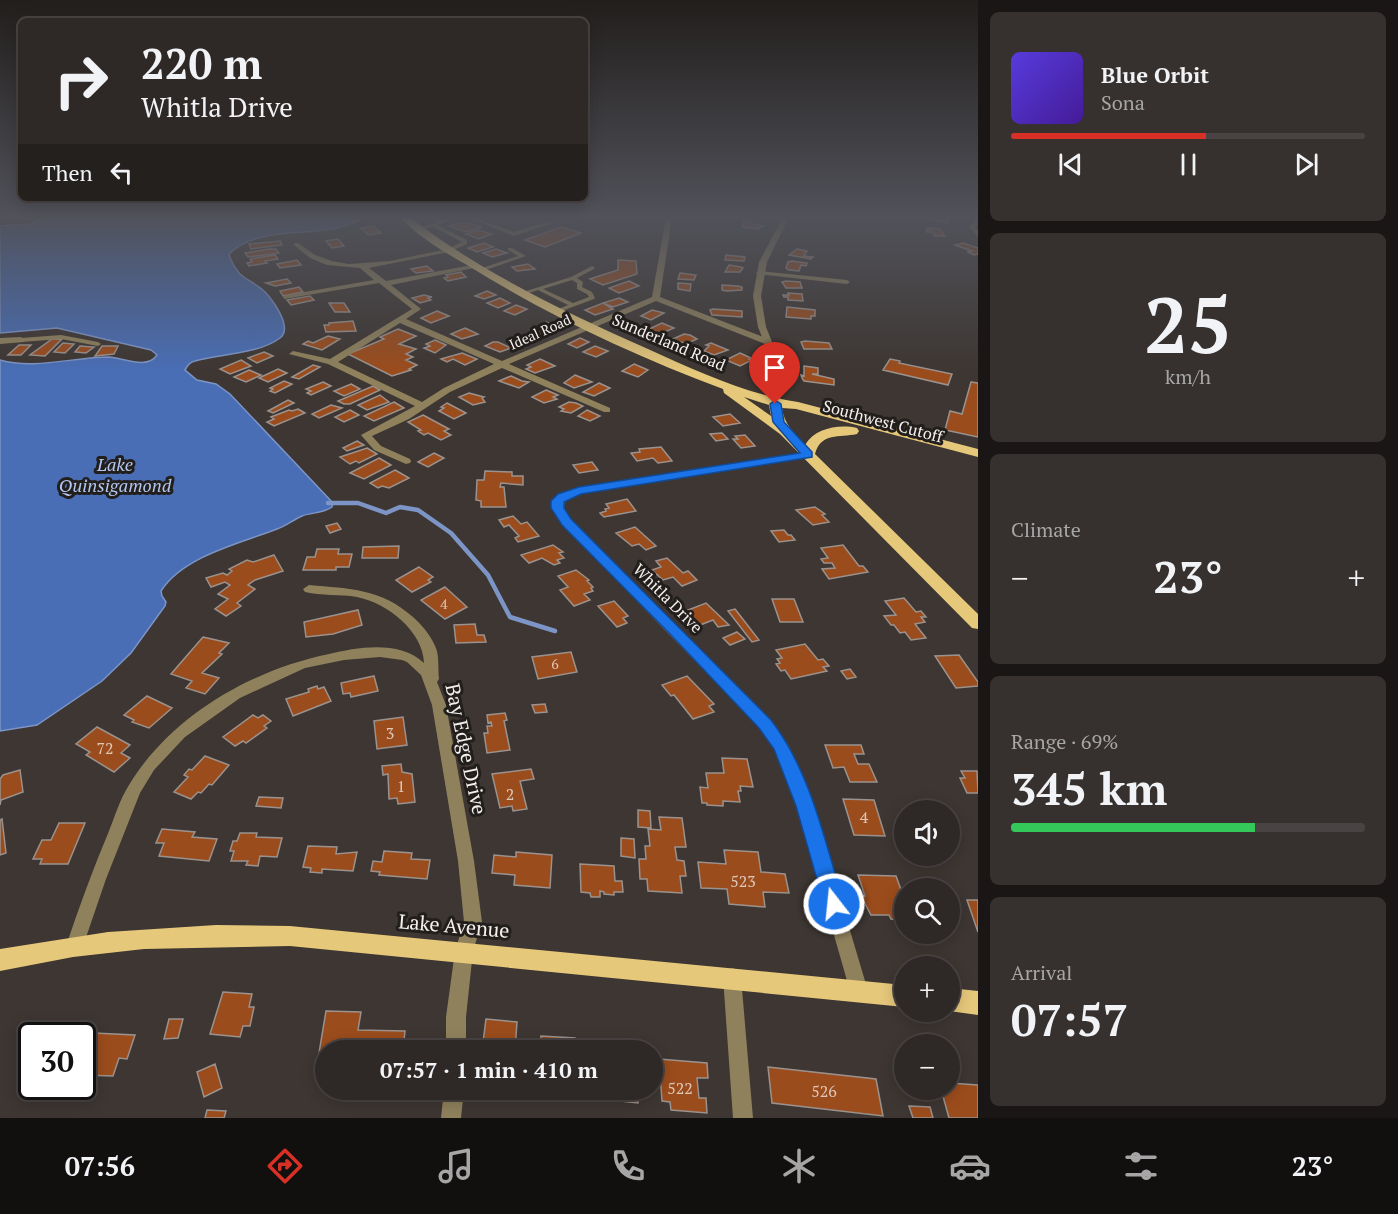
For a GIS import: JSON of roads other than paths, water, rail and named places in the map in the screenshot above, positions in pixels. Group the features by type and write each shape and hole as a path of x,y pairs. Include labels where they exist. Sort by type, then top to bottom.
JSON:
{"main road":[{"name":"Sunderland Road","path":"480,269 587,326 718,383 775,404"},
{"path":"718,383 737,400 786,433 978,624"},
{"path":"775,404 777,418 786,433"},
{"name":"Southwest Cutoff","path":"775,404 790,412 853,431 978,463"},
{"name":"Southwest Cutoff","path":"775,404 794,405 856,424 978,453"},
{"path":"808,455 815,438 828,433 853,431"},
{"name":"Lake Avenue","path":"0,960 75,946 170,936 280,935 464,951 894,995"},
{"path":"960,1001 978,1003"}],"street":[{"path":"331,362 417,309 366,269"},
{"path":"287,297 470,269"},
{"path":"661,269 656,298 768,342"},
{"path":"761,269 759,315 779,369 775,404"},
{"name":"Ideal Road","path":"406,461 380,450 371,443 366,435 406,417 420,405 447,390 587,326 656,298"},
{"path":"400,320 607,410"},
{"path":"0,341 21,340"},
{"path":"293,354 331,362 420,405"},
{"name":"Whitla Drive","path":"808,455 579,491 562,496 557,508 566,522 676,631 765,724 782,746 805,806 859,991"},
{"path":"309,589 365,595 378,600 413,624 430,650 432,686"},
{"name":"Bay Edge Drive","path":"75,946 97,879 133,791 149,766 164,749 198,718 235,694 302,664 335,656 380,652 405,656 427,673 439,705 460,819 473,922 464,951 456,1017 456,1040"},
{"path":"732,978 743,1118"},
{"path":"450,1118 452,1100"}],"lane":[{"path":"523,293 573,278 590,269"},
{"path":"759,273 847,282"},
{"path":"557,310 592,298 590,293 579,288 580,282 573,278"},
{"path":"539,289 573,305"},
{"path":"21,340 61,337 98,344"}],"water":[{"name":"Lake Quinsigamond","path":"0,269 236,269 263,290 273,302 281,315 283,334 280,338 261,347 193,361 185,370 197,380 216,384 230,394 333,503 332,507 324,511 302,516 280,528 214,552 183,569 161,591 166,602 165,606 131,653 102,681 37,725 0,731 0,360 27,364 109,357 147,362 157,355 151,350 57,328 0,333"}],"waterway":[{"path":"328,503 358,503 386,513 400,507 418,510 451,533 488,575 510,617 555,631"}]}
